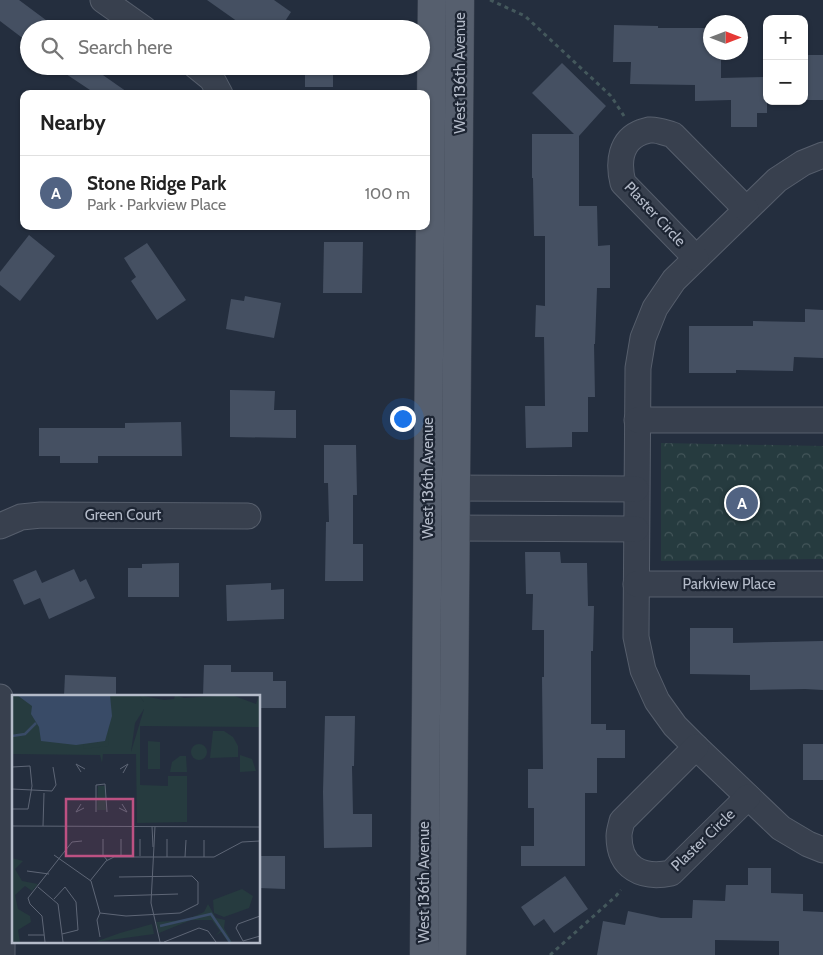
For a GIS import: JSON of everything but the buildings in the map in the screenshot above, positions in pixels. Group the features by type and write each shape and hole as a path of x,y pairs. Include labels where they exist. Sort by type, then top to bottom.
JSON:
{"main road":[{"name":"West 136th Avenue","path":"424,955 432,0"},
{"name":"West 136th Avenue","path":"452,955 460,0"}],"street":[{"path":"103,0 131,20"},
{"path":"207,75 212,79 218,90"},
{"path":"636,135 649,130 672,135 746,209"},
{"name":"Plaster Circle","path":"636,135 628,140 624,147 621,162 623,183 696,258"},
{"name":"Plaster Circle","path":"823,155 803,163 777,180 674,280 655,308 643,338 638,368 636,489 636,637 643,670 657,701 675,726 782,828 808,844 823,850"},
{"path":"637,420 823,420"},
{"path":"428,489 636,489"},
{"name":"Green Court","path":"0,526 21,517 41,515 248,516"},
{"path":"428,528 636,529"},
{"name":"Parkview Place","path":"636,584 823,584"},
{"path":"0,697 8,784 2,955"},
{"path":"636,870 631,868 626,862 620,848 619,835 622,821 696,747"},
{"name":"Plaster Circle","path":"636,870 646,874 662,875 670,873 748,797"}],"path":[{"path":"490,0 525,16 611,96 636,135"},
{"path":"550,955 616,896 636,870"}],"green space":[{"path":"661,443 823,446 823,559 661,561"}],"place":[{"name":"Stone Ridge Park","path":"742,503"}]}
